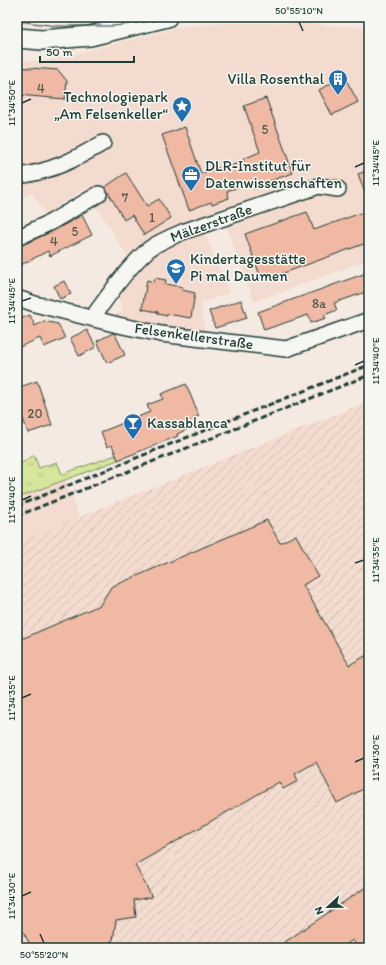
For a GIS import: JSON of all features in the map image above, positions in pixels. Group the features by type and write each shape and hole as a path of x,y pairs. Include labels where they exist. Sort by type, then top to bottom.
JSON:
{"main road":[{"path":"17,38 42,40 90,36 167,17"}],"street":[{"path":"17,176 36,174 67,163 103,143"},
{"name":"Mälzerstraße","path":"92,318 129,270 150,249 166,239 185,230 319,186 338,189"},
{"path":"17,238 50,222 98,194"},
{"name":"Felsenkellerstraße","path":"17,298 35,304 161,334 286,349 369,320"}],"shaded area":[{"path":"226,23 282,23 369,27 369,260 254,302 220,211 181,224 163,234 129,259 85,189 46,214 32,193 17,199 17,60 46,61 185,26"},
{"name":"Kindertagesstätte Pi mal Daumen","path":"204,230 229,293 201,303 205,332 160,326 114,315 123,312 118,295 154,255 166,246"},
{"path":"369,401 369,948 17,948 17,542"},
{"path":"65,480 80,518 17,542 17,498"}],"green space":[{"path":"34,455 39,468 57,462 62,474 116,455 118,460 17,498 17,466"}],"building":[{"path":"17,67 58,70 67,81 65,99 17,95"},
{"name":"Villa Rosenthal","path":"344,76 358,102 332,115 319,90"},
{"path":"266,98 293,173 270,181 271,183 254,189 252,182 227,191 229,198 212,204 211,202 189,210 162,135 185,127 201,174 218,167 219,170 244,161 243,159 260,152 244,106"},
{"path":"369,170 369,200 368,201 358,174"},
{"path":"126,173 147,206 159,199 171,218 144,235 132,215 124,220 105,187"},
{"path":"369,210 369,242 262,281 245,234 307,212 314,230"},
{"path":"82,215 92,235 50,256 48,251 17,267 17,247 55,230"},
{"path":"369,272 369,291 334,303 337,310 324,315 326,318 311,323 308,315 264,330 258,312"},
{"path":"155,278 166,280 165,284 183,287 182,290 195,293 191,318 167,314 167,316 158,314 158,312 142,309 147,280 154,282"},
{"path":"64,281 71,294 60,299 54,286"},
{"path":"241,300 247,318 215,328 209,311"},
{"path":"30,315 35,326 44,321 58,324 65,338 44,347 40,338 17,348 17,320"},
{"path":"87,330 96,347 79,356 70,338"},
{"path":"113,333 115,334 125,355 107,363 97,341"},
{"path":"37,381 52,425 28,433 17,402 17,388"},
{"path":"186,384 199,416 194,418 197,425 177,434 178,436 118,460 112,445 107,447 101,432 150,412 147,405 163,399 161,394"},
{"path":"267,520 280,543 296,535 318,576 303,585 349,665 369,654 369,786 337,803 316,762 295,774 298,781 283,789 279,782 135,865 152,897 134,900 136,917 116,920 113,940 100,948 32,948 17,921 17,641 100,605 111,587"},
{"path":"369,885 369,929 364,932 369,940 369,948 358,948 353,940 340,948 276,948"}],"tram line":[{"path":"41,17 66,20 95,19"},
{"path":"17,21 57,26 114,26 180,17"},
{"path":"308,17 369,20"}],"railway":[{"path":"17,506 369,365"},
{"path":"17,516 369,375"}],"place":[{"name":"Villa Rosenthal","path":"338,96"},
{"name":"Technologiepark „Am Felsenkeller“","path":"182,123"},
{"name":"DLR-Institut für Datenwissenschaften","path":"191,192"},
{"name":"Kindertagesstätte Pi mal Daumen","path":"176,285"},
{"name":"Kassablanca","path":"133,440"}]}
